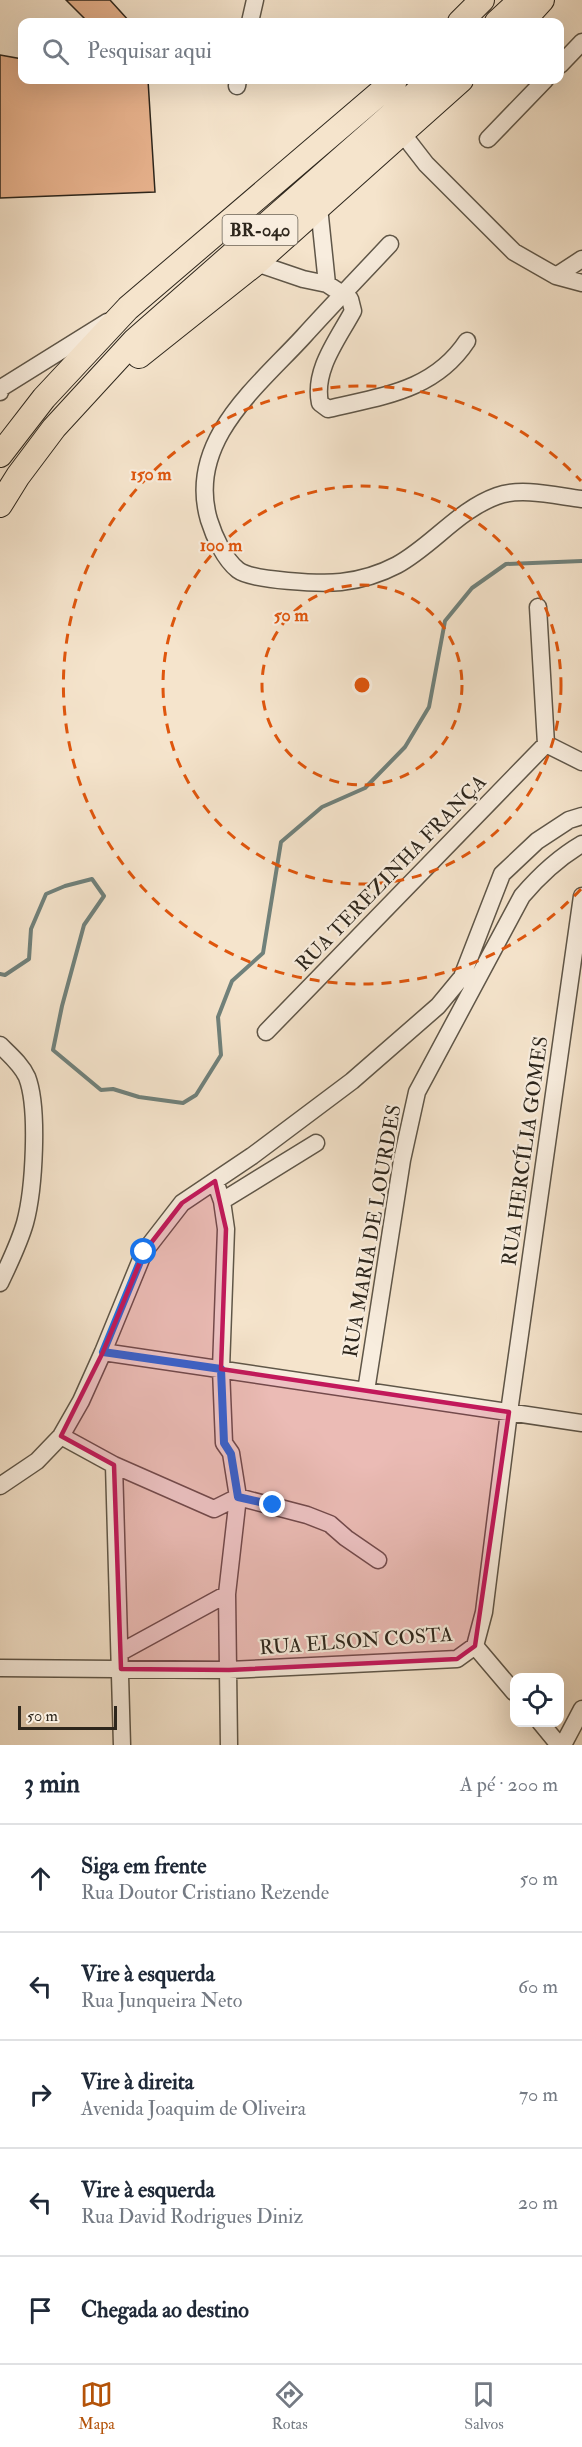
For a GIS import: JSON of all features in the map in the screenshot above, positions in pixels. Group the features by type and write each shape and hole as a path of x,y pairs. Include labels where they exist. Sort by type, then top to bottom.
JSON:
{"highway":[{"path":"464,18 482,0"},
{"path":"501,18 521,0"},
{"path":"526,18 542,0"},
{"name":"BR-040","path":"0,455 44,398 128,308 390,84"},
{"name":"BR-040","path":"0,505 18,476 54,428 134,340 426,84"},
{"path":"94,385 142,354 256,263 457,84"}],"street":[{"path":"251,18 255,0"},
{"path":"564,61 582,42"},
{"path":"488,139 542,84"},
{"path":"402,133 426,164 514,252 556,276 582,284"},
{"path":"319,207 327,284"},
{"path":"390,244 260,381 231,416 214,448 204,479 204,504 212,529 225,554 238,570 247,575 274,579 340,582 371,576 394,567 423,550 475,507 499,495 533,492 582,499"},
{"path":"556,276 582,259"},
{"path":"256,263 303,279 327,284 350,299 353,311 320,376 317,392 320,403 328,409 414,388 458,356 467,341"},
{"path":"0,388 128,308"},
{"path":"538,607 546,744 582,762"},
{"name":"RUA TEREZINHA FRANÇA","path":"266,1032 546,744"},
{"path":"0,1486 37,1461 61,1436 81,1401 144,1252 182,1203 252,1156 352,1081 438,1006 462,977 502,874 537,841 569,820 582,816"},
{"name":"RUA MARIA DE LOURDES","path":"366,1391 402,1160 417,1092 522,896 541,874 563,855 582,844"},
{"name":"RUA HERCÍLIA GOMES","path":"509,1412 582,896"},
{"path":"0,1045 16,1060 26,1075 31,1092 33,1130 32,1180 25,1222 0,1283"},
{"path":"222,1201 316,1143"},
{"path":"215,1181 222,1201 226,1229 221,1369 224,1443 231,1454 238,1497 227,1594 229,1745"},
{"path":"103,1352 582,1422"},
{"name":"RUA ELSON COSTA","path":"0,1668 121,1660 229,1670 457,1659 475,1646 484,1612 509,1412"},
{"path":"61,1436 114,1465 214,1509 238,1497 273,1505 330,1524 378,1560"},
{"path":"114,1465 122,1745"},
{"path":"121,1660 227,1594"},
{"path":"475,1646 510,1687"},
{"path":"545,1727 561,1745 582,1709"}],"highlighted area":[{"path":"215,1181 226,1229 221,1369 509,1412 475,1646 457,1659 229,1670 121,1669 114,1465 61,1436 103,1352 144,1252 182,1203"}],"building":[{"path":"66,0 110,0 126,18 84,18"},
{"path":"0,55 18,58 18,84 148,84 155,192 0,198"}],"waterway":[{"path":"0,974 5,975 29,959 31,929 46,894 92,879 104,896 84,925 62,1006 53,1050 101,1090 113,1089 139,1097 183,1103 196,1095 221,1055 218,1017 232,981 263,953 281,842 322,807 365,788 405,747 429,707 445,621 472,588 506,564 582,561"}],"route":[{"path":"144,1252 103,1352 221,1369 224,1443 231,1454 238,1497 273,1505"}]}
